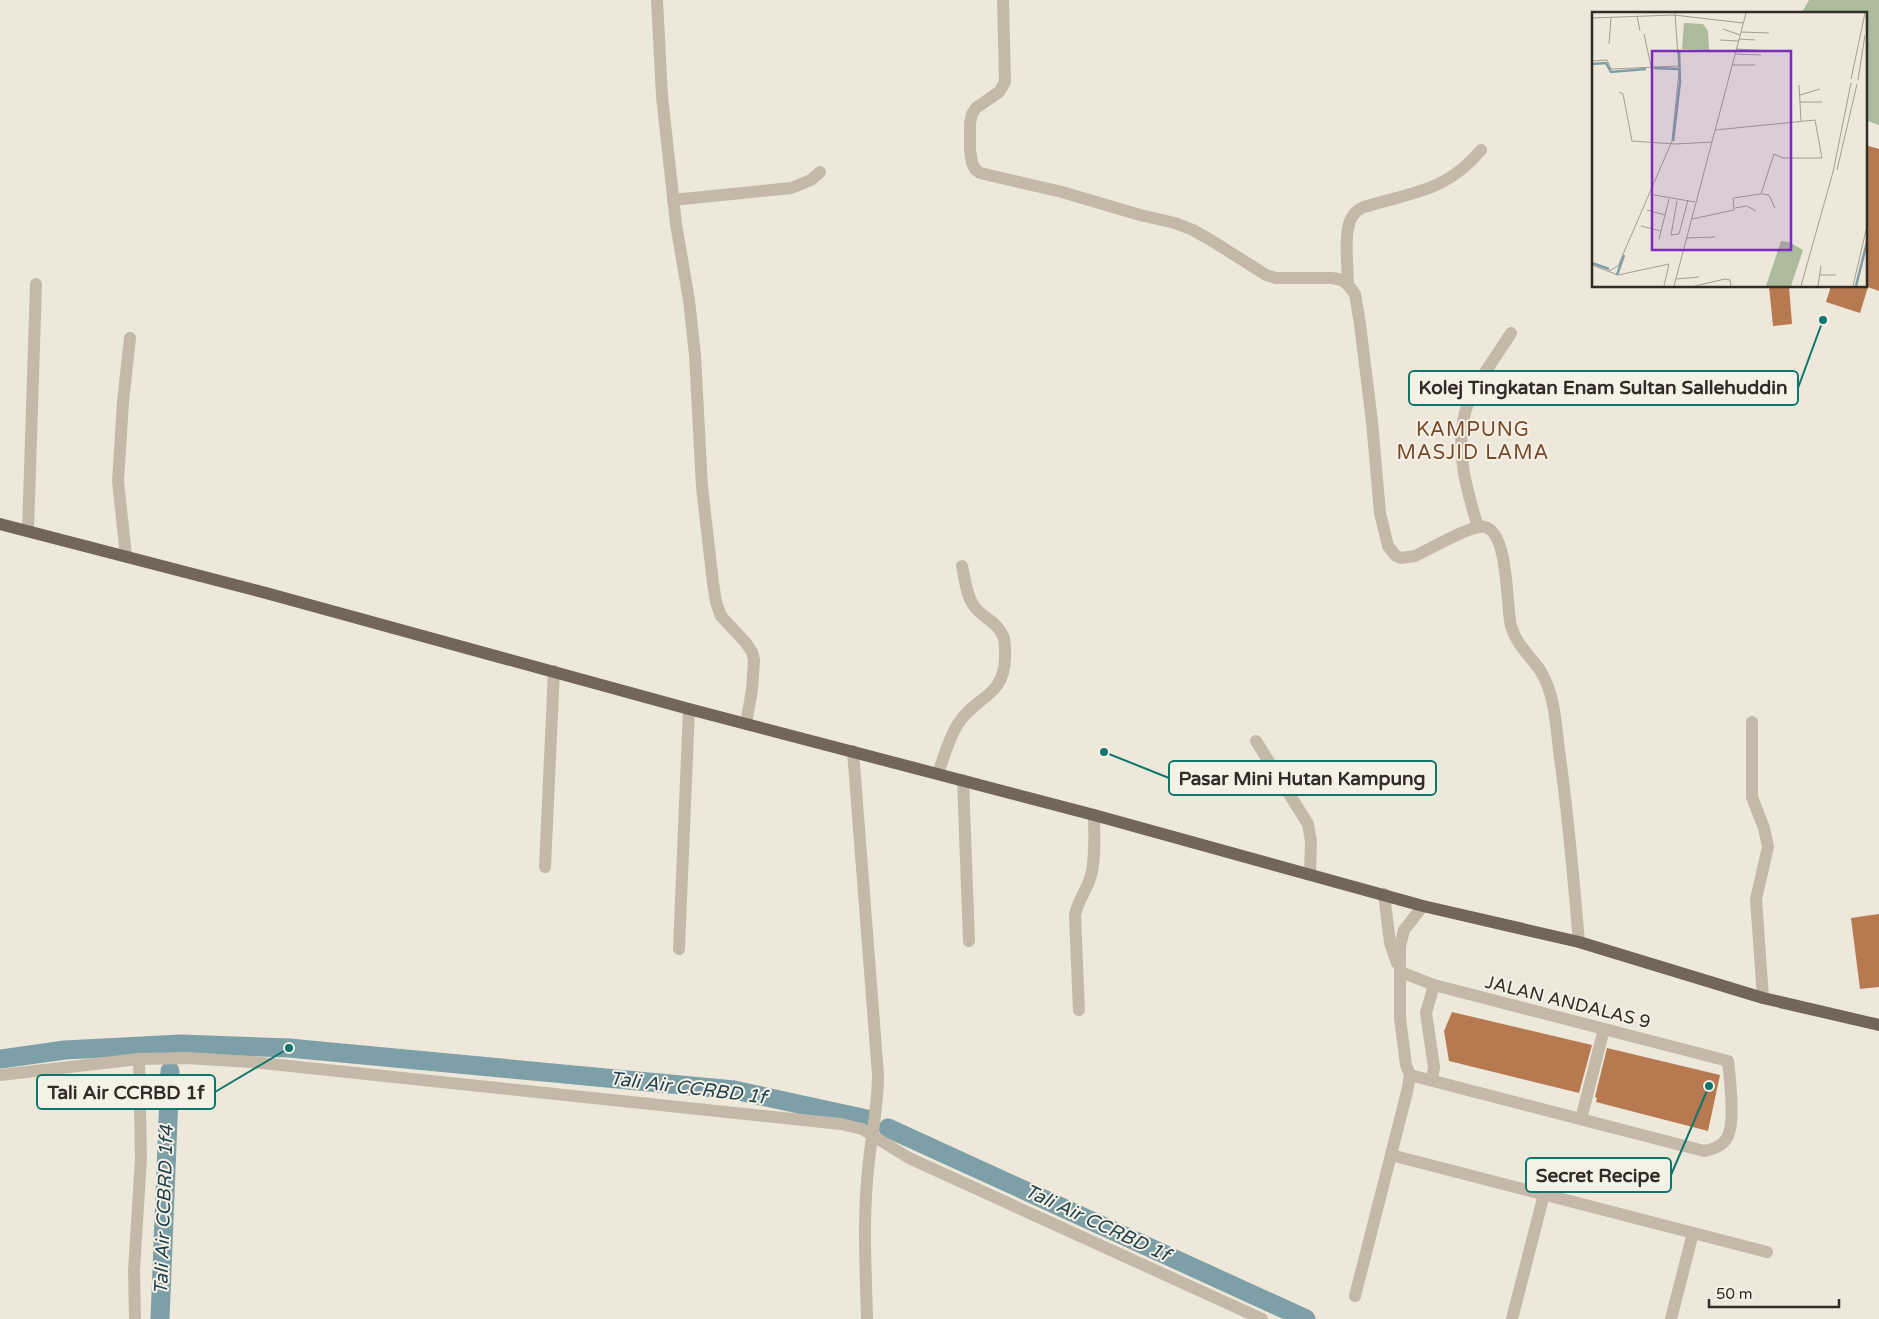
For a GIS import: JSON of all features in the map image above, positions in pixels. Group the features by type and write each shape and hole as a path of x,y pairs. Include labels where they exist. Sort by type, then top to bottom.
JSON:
{"main road":[{"path":"0,524 126,556 689,709 938,773 1424,906 1579,942 1763,998 1879,1025"}],"street":[{"path":"657,0 662,96 673,200 689,300 694,346 702,488 716,602 721,616 746,643 752,652 754,660 752,690 746,724"},
{"path":"1003,0 1005,82 999,92 976,108 972,114 970,150 975,170 987,176 1062,192 1140,215 1175,223 1214,242 1266,275 1276,278 1332,278 1342,280 1354,294 1359,315 1372,422 1380,513 1388,546 1396,556 1408,558 1478,527 1485,527 1490,530 1499,545 1504,560 1514,636 1520,647 1540,670 1553,705 1570,835 1579,942"},
{"path":"1348,285 1348,233 1351,217 1356,211 1440,184 1458,174 1481,150"},
{"path":"673,200 792,188 811,180 820,172"},
{"path":"28,531 36,284"},
{"path":"1478,527 1469,498 1463,468 1462,445 1465,413 1473,394 1511,333"},
{"path":"126,556 118,481 123,402 130,338"},
{"path":"938,773 957,724 966,713 999,684 1004,672 1004,637 991,620 974,608 967,592 962,566"},
{"path":"545,867 554,672"},
{"path":"679,949 689,709"},
{"path":"1752,722 1752,797 1764,828 1768,847 1756,900 1763,998"},
{"path":"1256,741 1308,824 1311,841 1310,874"},
{"path":"853,751 878,1075 878,1097 866,1185 867,1319"},
{"path":"963,780 969,941"},
{"path":"1079,1010 1075,915 1077,904 1088,885 1091,874 1094,815"},
{"path":"1384,894 1390,944 1401,972"},
{"path":"1355,1296 1410,1075 1406,1065 1400,1018 1400,946 1404,930 1424,906"},
{"name":"JALAN ANDALAS 9","path":"1401,972 1434,985 1728,1061 1731,1101 1730,1133 1720,1145 1713,1149 1704,1151 1581,1119"},
{"path":"1432,1080 1434,1067 1426,1013 1434,985"},
{"path":"1410,1075 1581,1119 1604,1029"},
{"path":"0,1075 138,1059 187,1058 251,1062 842,1124 862,1130 909,1158 1262,1319"},
{"path":"135,1319 134,1271 141,1159 138,1059"},
{"path":"1391,1155 1767,1252"},
{"path":"1512,1319 1544,1194"},
{"path":"1671,1319 1693,1233"}],"green space":[{"path":"1809,0 1879,0 1879,125 1866,120 1866,12 1802,12"}],"building":[{"path":"1866,145 1879,149 1879,291 1868,287 1860,313 1826,302 1830,288 1866,288"},
{"path":"1769,288 1789,288 1792,324 1773,326"},
{"path":"1879,914 1879,987 1860,989 1851,918"},
{"path":"1452,1012 1592,1045 1579,1093 1449,1061 1444,1031"},
{"path":"1607,1048 1720,1075 1708,1131 1596,1102 1597,1098 1595,1097"}],"waterway":[{"name":"Tali Air CCRBD 1f","path":"0,1059 65,1050 181,1044 289,1048 734,1090 867,1119"},
{"name":"Tali Air CCBRD 1f4","path":"160,1319 170,1071"},
{"name":"Tali Air CCRBD 1f","path":"888,1128 1306,1319"}],"place":[{"name":"Kolej Tingkatan Enam Sultan Sallehuddin","path":"1823,320"},
{"name":"Pasar Mini Hutan Kampung","path":"1104,752"},
{"name":"Tali Air CCRBD 1f","path":"289,1048"},
{"name":"Secret Recipe","path":"1709,1086"}],"district":[{"name":"KAMPUNG MASJID LAMA","path":"1473,442"}]}
